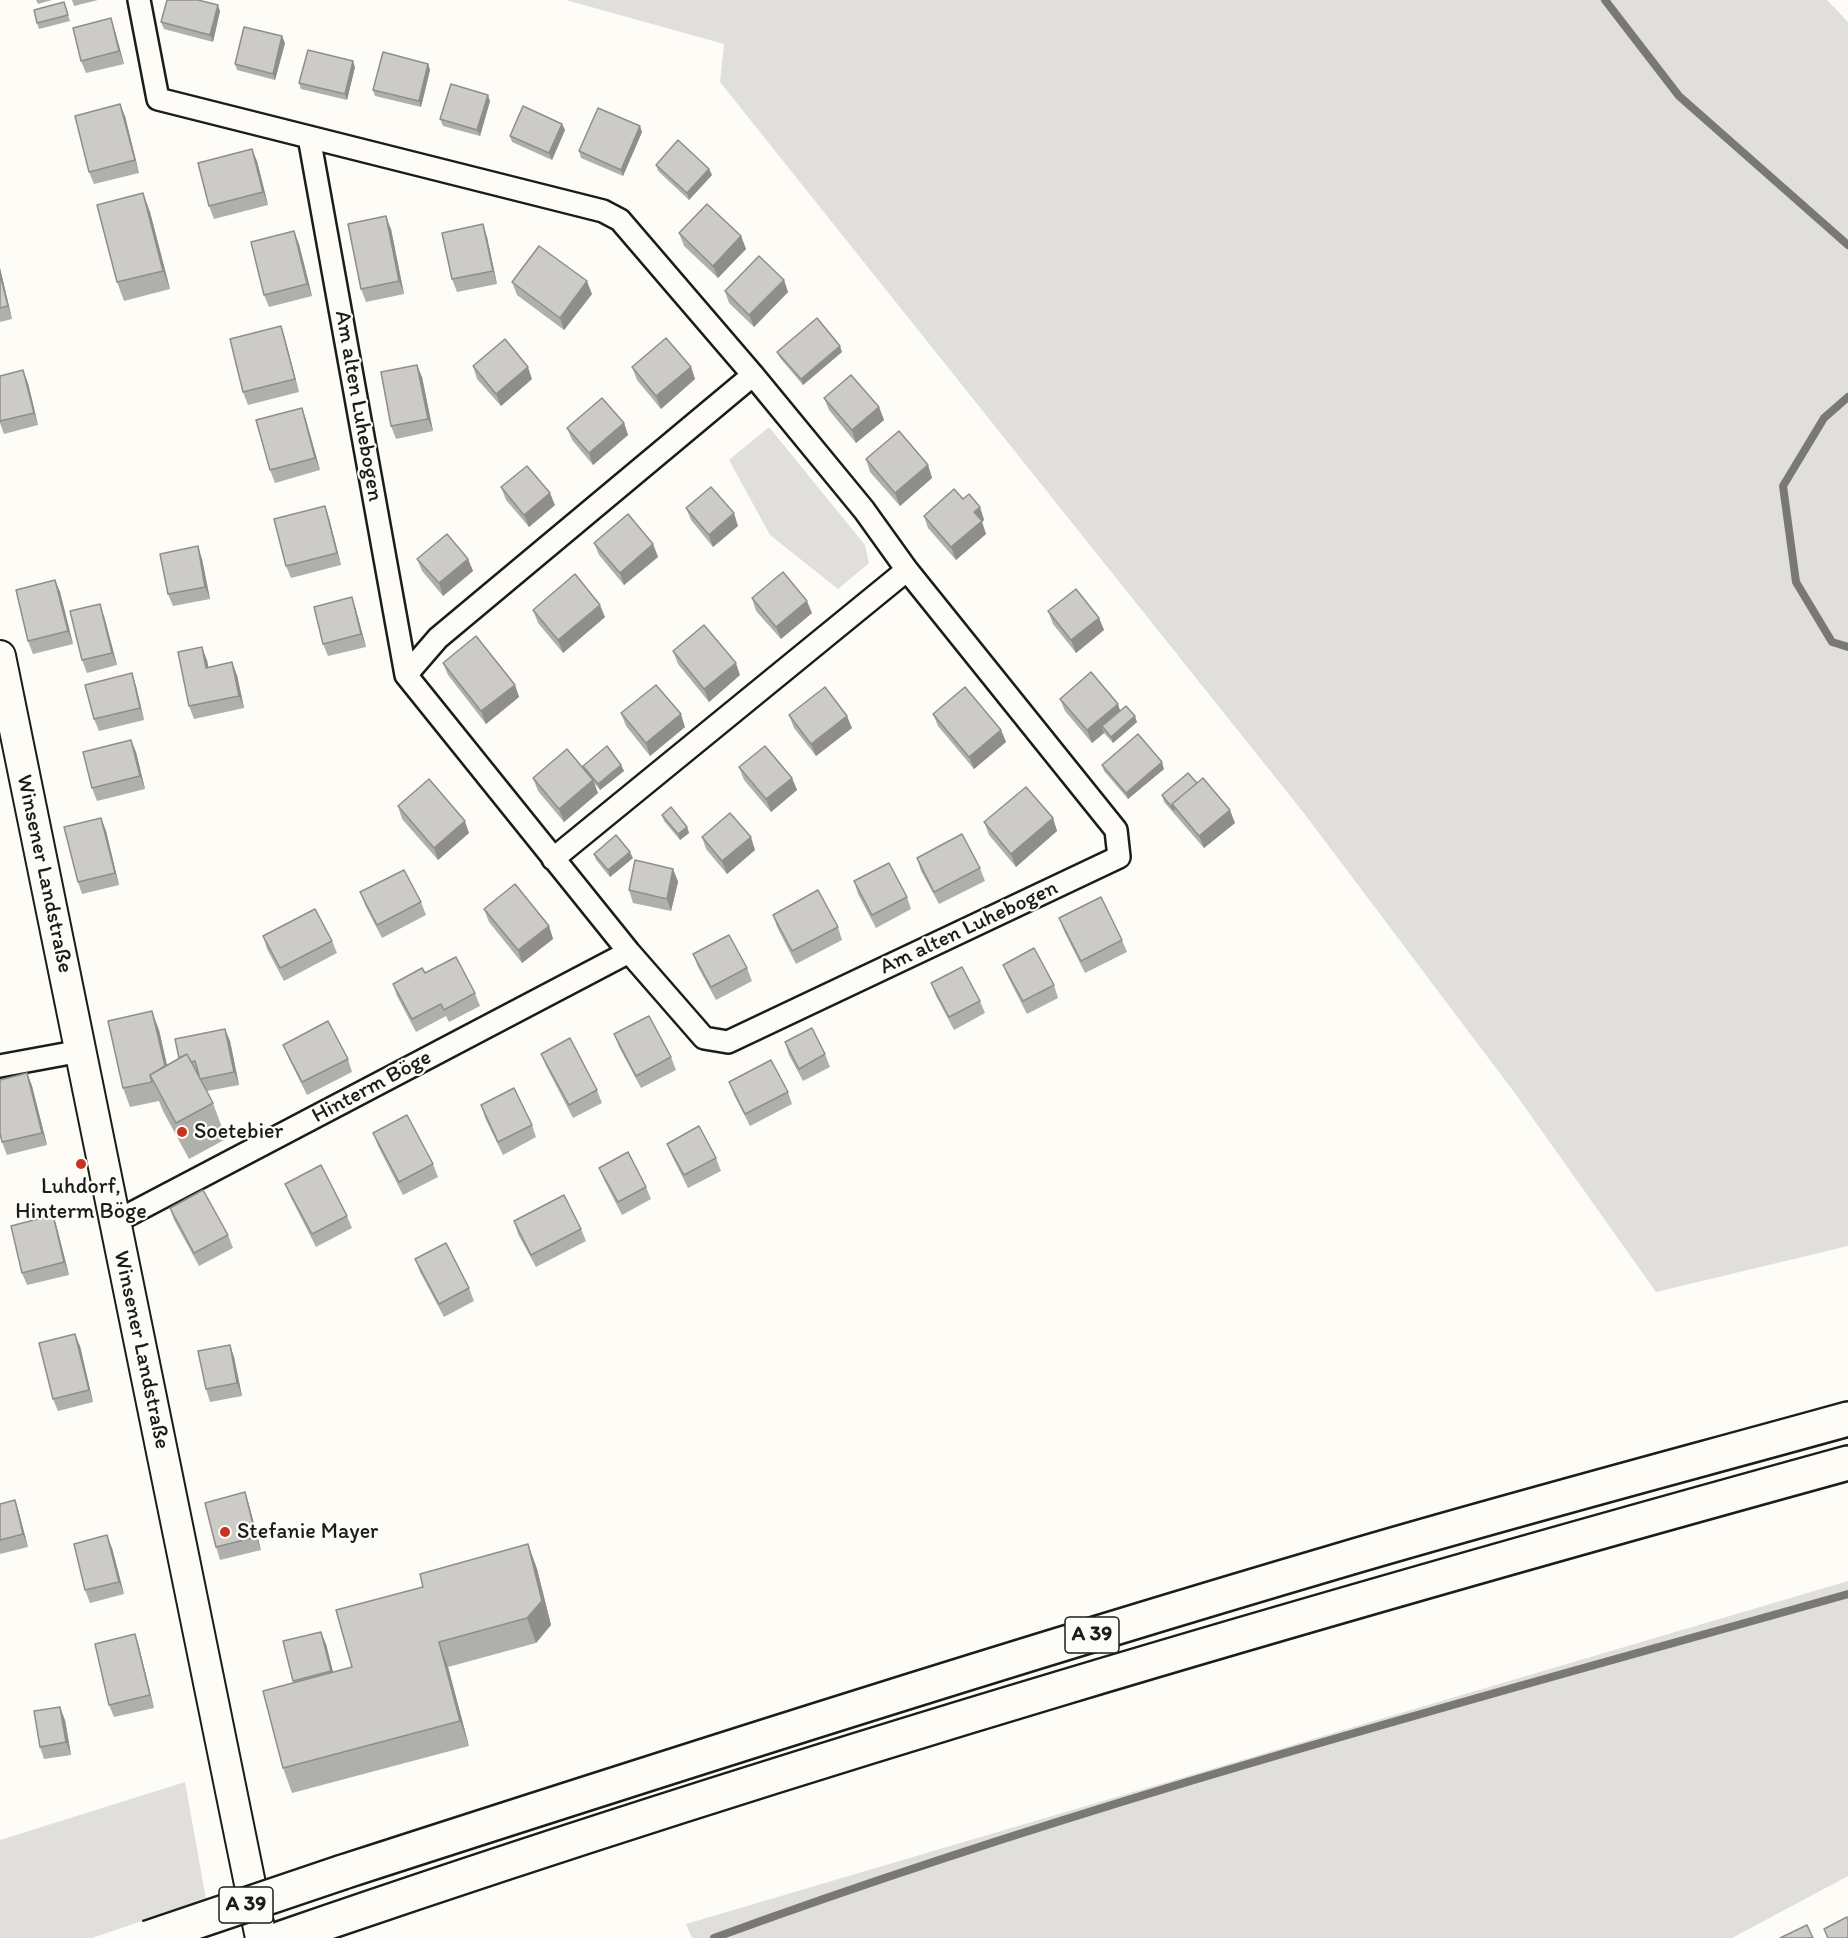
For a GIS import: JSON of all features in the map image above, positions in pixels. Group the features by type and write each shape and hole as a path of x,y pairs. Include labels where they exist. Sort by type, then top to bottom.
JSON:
{"highway":[{"name":"A 39","path":"148,1938 685,1761 1080,1638 1491,1517 1848,1419"},
{"name":"A 39","path":"282,1938 726,1792 1097,1676 1365,1598 1848,1463"}],"main road":[{"name":"Winsener Landstraße","path":"0,656 9,745 81,1051 261,1938"}],"street":[{"name":"Am alten Luhebogen","path":"139,0 158,99 309,137 603,211 620,220 753,375 864,510 907,570 1116,830 1119,857 728,1042 704,1038 629,952 406,675 309,137"},
{"path":"406,675 438,638 753,375"},
{"path":"553,859 907,570"},
{"name":"Hinterm Böge","path":"115,1222 629,952"},
{"path":"0,1066 81,1051"}],"shaded area":[{"path":"566,0 1827,0 1848,22 1848,1246 1656,1292 1517,1096 1303,812 720,82 724,44"},
{"path":"769,427 865,545 869,563 838,589 770,535 729,460"},
{"path":"1848,1581 1848,1876 1732,1938 692,1938 686,1924"},
{"path":"185,1782 206,1899 92,1938 0,1938 0,1840"}],"building":[{"path":"167,0 198,0 218,5 210,35 161,22"},
{"path":"64,2 68,15 37,23 34,10"},
{"path":"111,18 119,51 81,61 73,28"},
{"path":"244,27 282,36 273,74 235,64"},
{"path":"308,50 353,61 345,94 299,83"},
{"path":"383,52 428,64 419,101 373,90"},
{"path":"451,84 488,95 477,130 440,119"},
{"path":"120,104 135,160 89,172 75,116"},
{"path":"523,106 562,124 549,153 510,136"},
{"path":"598,108 640,126 621,170 579,151"},
{"path":"678,140 709,169 687,193 656,165"},
{"path":"252,149 263,192 209,206 198,163"},
{"path":"143,193 163,271 117,282 97,205"},
{"path":"707,204 741,236 713,266 679,233"},
{"path":"386,216 399,281 361,289 348,224"},
{"path":"483,224 493,271 452,279 442,233"},
{"path":"294,231 307,284 264,295 251,242"},
{"path":"539,246 587,281 560,318 512,282"},
{"path":"759,256 784,280 749,315 725,291"},
{"path":"0,274 8,306 0,308"},
{"path":"817,318 840,346 801,379 777,352"},
{"path":"281,326 295,379 243,392 230,339"},
{"path":"666,338 691,367 656,396 632,367"},
{"path":"505,339 528,367 496,394 473,366"},
{"path":"417,365 428,419 391,426 381,372"},
{"path":"23,370 34,413 0,421 0,376"},
{"path":"851,375 879,407 852,430 824,398"},
{"path":"602,398 624,423 589,453 567,428"},
{"path":"302,408 315,458 270,470 256,420"},
{"path":"899,431 928,465 895,493 866,459"},
{"path":"527,466 550,493 524,515 501,487"},
{"path":"711,487 734,513 709,535 686,508"},
{"path":"954,489 963,499 969,494 980,507 974,512 982,521 951,547 924,516"},
{"path":"325,506 337,553 286,566 274,519"},
{"path":"628,514 653,544 620,573 594,543"},
{"path":"447,534 468,559 439,583 417,559"},
{"path":"198,546 205,587 168,594 160,554"},
{"path":"783,572 807,601 776,627 752,598"},
{"path":"575,574 600,605 558,640 533,610"},
{"path":"55,580 68,631 28,641 16,590"},
{"path":"1076,589 1099,618 1071,640 1048,611"},
{"path":"352,597 361,634 323,644 314,607"},
{"path":"100,604 112,653 82,660 70,611"},
{"path":"704,625 736,663 704,689 673,651"},
{"path":"476,636 515,685 481,711 443,663"},
{"path":"202,647 206,668 232,662 239,696 189,706 178,652"},
{"path":"1091,672 1118,704 1087,730 1060,699"},
{"path":"132,673 140,708 94,719 85,685"},
{"path":"656,685 681,714 646,743 621,713"},
{"path":"825,687 847,716 811,744 789,715"},
{"path":"965,687 1001,730 969,757 933,714"},
{"path":"1126,706 1135,716 1111,737 1102,726"},
{"path":"1138,734 1162,762 1126,793 1102,765"},
{"path":"131,740 140,776 92,788 83,752"},
{"path":"607,746 621,765 598,784 583,766"},
{"path":"765,746 792,778 766,799 739,767"},
{"path":"567,749 593,780 559,809 533,778"},
{"path":"1188,773 1197,783 1172,804 1174,810 1162,795"},
{"path":"1203,778 1230,810 1199,836 1172,804"},
{"path":"429,779 465,821 434,848 398,806"},
{"path":"1026,787 1053,818 1011,854 984,822"},
{"path":"671,807 687,827 678,834 662,815"},
{"path":"730,813 751,837 722,861 702,837"},
{"path":"101,818 115,873 78,882 64,827"},
{"path":"962,834 980,868 934,892 917,858"},
{"path":"616,835 630,852 608,870 594,854"},
{"path":"635,860 673,869 667,899 629,890"},
{"path":"889,863 907,897 872,915 854,881"},
{"path":"404,870 421,902 377,925 360,892"},
{"path":"515,884 549,926 518,950 484,909"},
{"path":"818,890 838,927 792,951 773,915"},
{"path":"1101,897 1122,940 1081,961 1059,918"},
{"path":"315,909 332,941 280,968 263,936"},
{"path":"729,935 747,968 711,987 693,954"},
{"path":"1034,948 1054,985 1023,1001 1003,965"},
{"path":"456,957 475,993 444,1010 441,1004 412,1019 393,984 422,968 425,973"},
{"path":"962,967 980,1001 949,1017 931,983"},
{"path":"152,1011 165,1066 150,1075 152,1082 123,1088 108,1021"},
{"path":"649,1016 671,1057 636,1076 614,1034"},
{"path":"328,1021 348,1059 302,1082 283,1045"},
{"path":"812,1028 825,1054 799,1069 785,1042"},
{"path":"225,1029 234,1072 200,1079 195,1061 191,1062 187,1054 179,1058 175,1039"},
{"path":"570,1038 597,1090 569,1105 541,1054"},
{"path":"187,1054 213,1103 176,1123 150,1075"},
{"path":"771,1060 788,1092 745,1114 729,1082"},
{"path":"27,1073 42,1133 2,1142 0,1080"},
{"path":"514,1088 532,1125 498,1142 481,1105"},
{"path":"407,1115 433,1164 399,1182 373,1133"},
{"path":"699,1126 716,1158 684,1175 667,1144"},
{"path":"628,1152 646,1187 618,1202 599,1168"},
{"path":"321,1165 347,1216 312,1234 285,1184"},
{"path":"203,1190 228,1235 194,1253 170,1208"},
{"path":"564,1195 581,1229 531,1255 514,1221"},
{"path":"53,1215 64,1262 22,1273 11,1226"},
{"path":"446,1243 469,1288 439,1304 415,1259"},
{"path":"75,1334 89,1390 53,1399 39,1343"},
{"path":"230,1345 237,1383 206,1389 198,1351"},
{"path":"245,1492 256,1537 216,1547 205,1503"},
{"path":"15,1500 23,1534 0,1540 0,1504"},
{"path":"107,1535 119,1582 85,1590 74,1544"},
{"path":"528,1544 542,1601 527,1618 439,1642 460,1721 283,1768 263,1691 352,1667 336,1610 423,1587 420,1574"},
{"path":"321,1632 331,1671 293,1681 283,1641"},
{"path":"135,1634 150,1695 109,1705 95,1644"},
{"path":"60,1707 66,1742 40,1747 34,1711"},
{"path":"1847,1917 1848,1938 1828,1938 1824,1929"},
{"path":"1807,1925 1813,1938 1780,1938"}],"waterway":[{"path":"1605,0 1679,96 1848,245"},
{"path":"1848,397 1824,418 1783,486 1796,582 1832,642 1848,647"},
{"path":"714,1938 994,1842 1136,1798 1420,1714 1848,1594"}],"place":[{"name":"Soetebier","path":"182,1132"},
{"name":"Luhdorf, Hinterm Böge","path":"81,1164"},
{"name":"Stefanie Mayer","path":"225,1532"}]}
